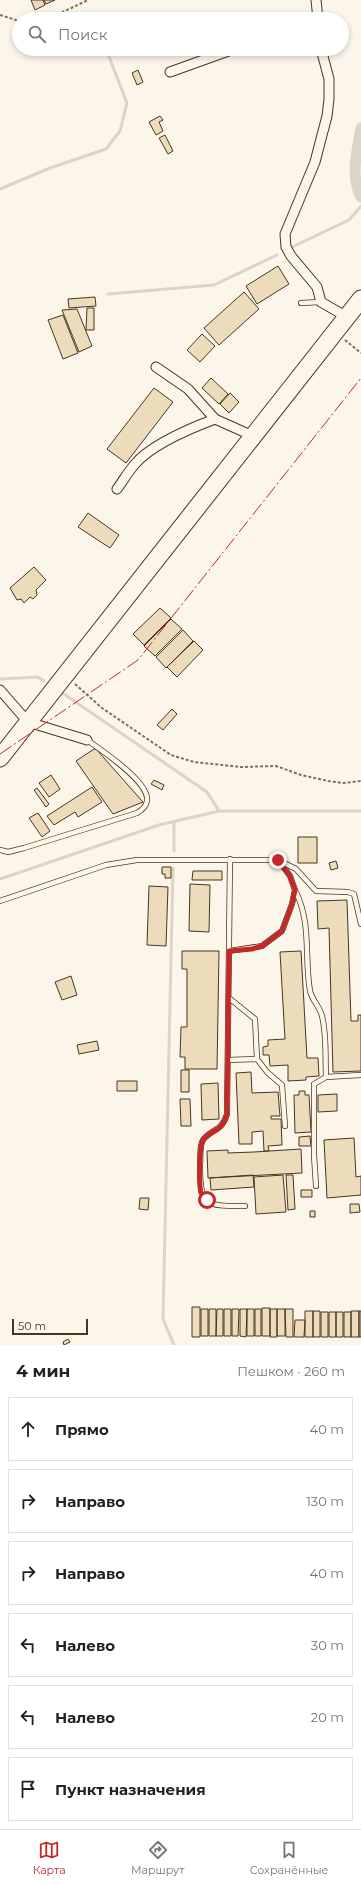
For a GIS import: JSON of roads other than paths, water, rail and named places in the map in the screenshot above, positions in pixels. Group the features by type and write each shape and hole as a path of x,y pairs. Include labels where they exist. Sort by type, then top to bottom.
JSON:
{"highway":[{"path":"0,758 361,299"}],"street":[{"path":"316,0 317,12"},
{"path":"170,72 215,56"},
{"path":"323,56 329,79 327,116 315,162 284,234 286,247 317,287 321,302 347,317"},
{"path":"156,367 188,389 215,419 253,436"},
{"path":"117,489 136,463 160,445 189,428 215,419"},
{"path":"0,690 28,722 87,740"}],"lane":[{"path":"301,303 321,302"},
{"path":"0,850 15,851 138,813 143,808 147,802 146,796 138,781 108,755 87,740"},
{"path":"230,859 227,1114 223,1125 205,1138 201,1144 201,1193 207,1200 215,1205 245,1206"},
{"path":"0,901 106,865 137,860 278,860 296,869 316,892 348,892 354,894 361,924"},
{"path":"278,860 290,876 302,903 306,917 310,993 320,1008 325,1030 326,1077"},
{"path":"229,951 252,949 262,946 278,934 289,915 295,890"},
{"path":"229,998 255,1019 257,1059 267,1072 282,1085 285,1126"},
{"path":"228,1060 257,1059"},
{"path":"316,1186 314,1154 314,1087 317,1081 326,1077 361,1075"}],"waterway":[{"path":"0,189 50,168 106,149 120,131 127,103 109,56"},
{"path":"361,128 355,164 356,181 361,197"},
{"path":"290,248 349,220 361,206"},
{"path":"108,294 214,285 277,255"},
{"path":"0,679 38,677 44,681"},
{"path":"61,692 207,792 219,811"},
{"path":"0,879 159,825 219,811 361,811"},
{"path":"174,822 174,851"},
{"path":"173,868 163,1319 174,1345"}]}
